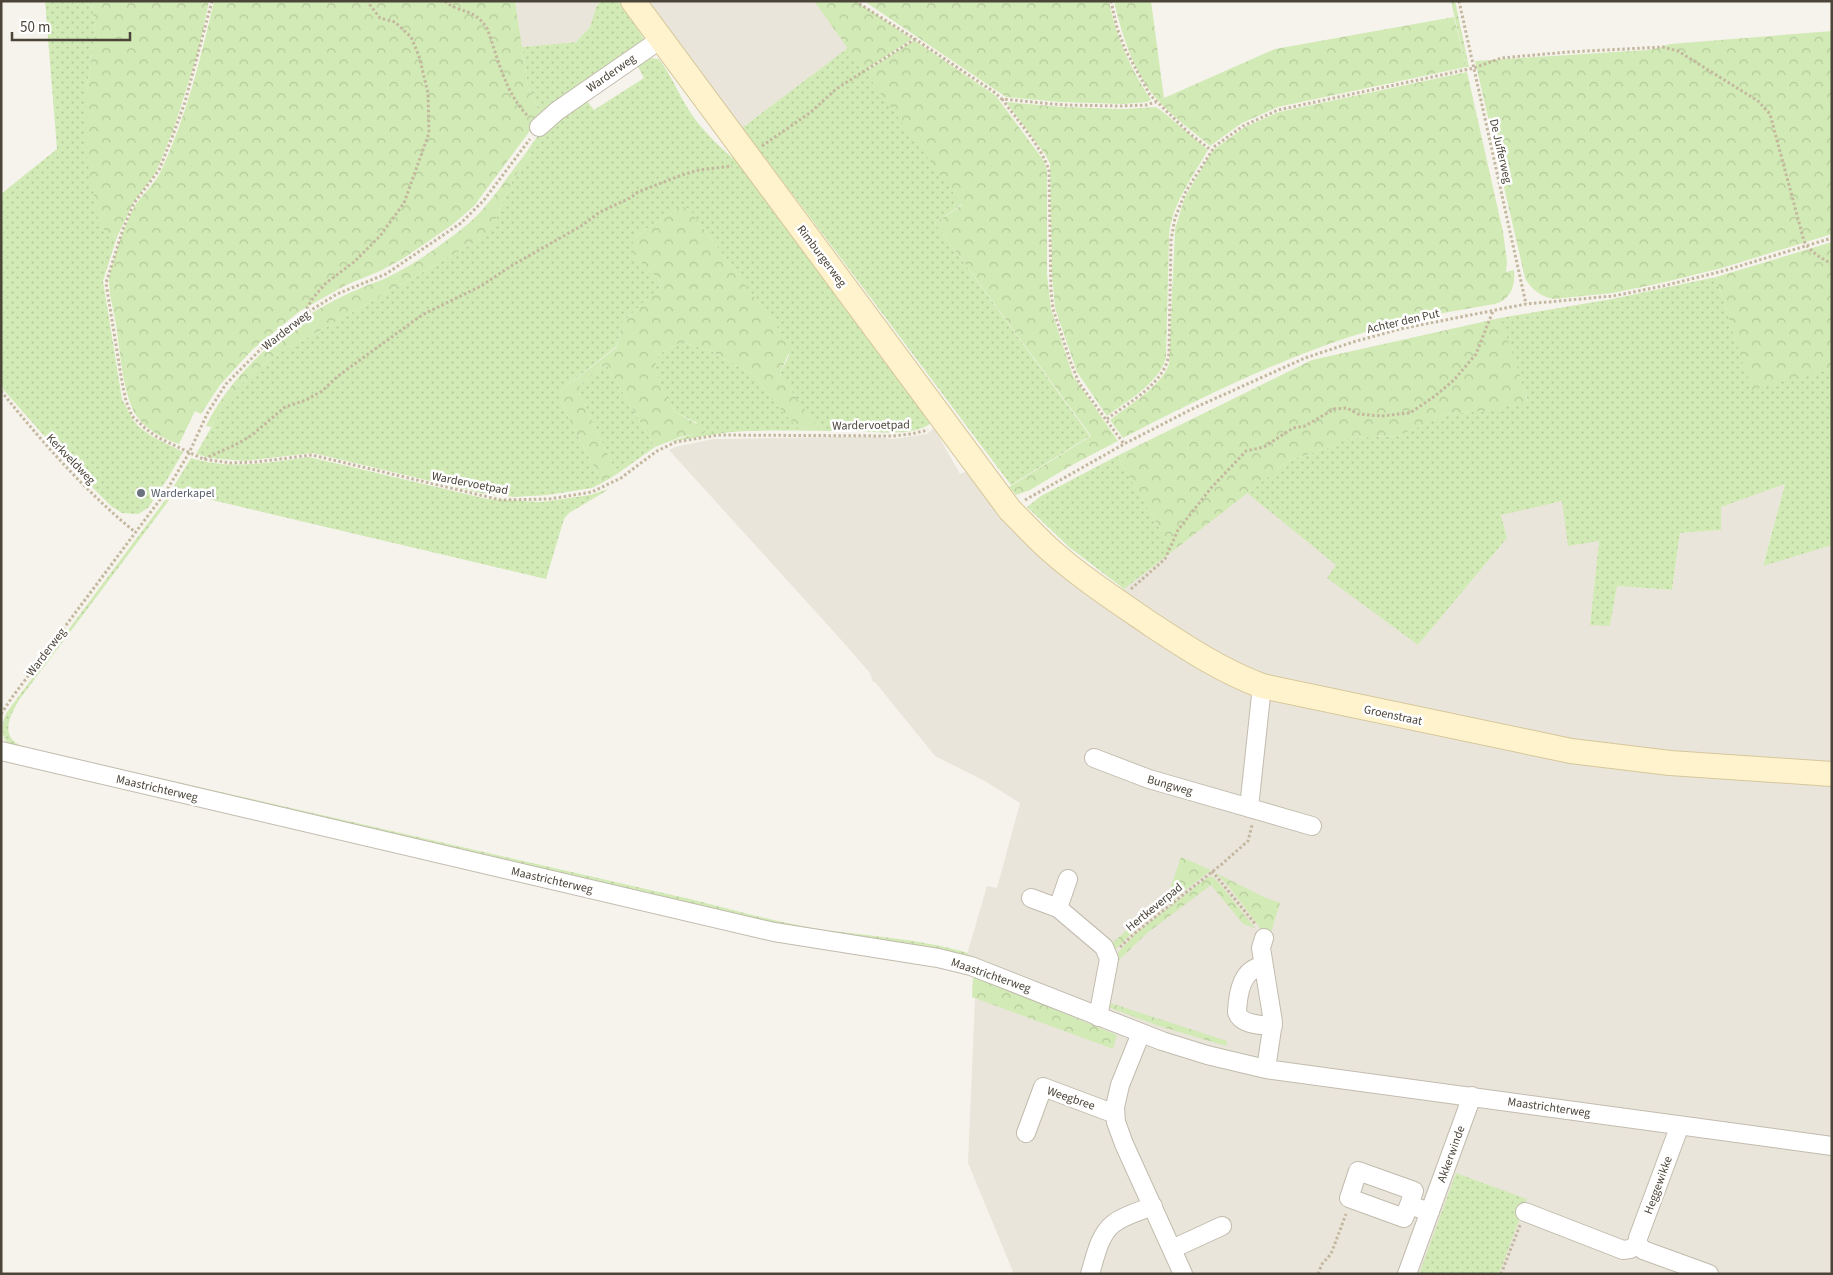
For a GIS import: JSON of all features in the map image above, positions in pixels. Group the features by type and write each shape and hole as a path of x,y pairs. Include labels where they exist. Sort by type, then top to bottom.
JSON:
{"street":[{"name":"Rimburgerweg","path":"632,1 1010,510"},
{"name":"Warderweg","path":"539,127 565,106 661,39"},
{"name":"Groenstraat","path":"1010,510 1048,548 1117,601 1196,654 1243,679 1262,686 1571,751 1670,763 1832,774"},
{"path":"1249,808 1262,686"},
{"name":"Maastrichterweg","path":"1,751 774,932 947,960 994,974 1141,1033 1207,1055 1266,1069 1832,1146"},
{"name":"Bungweg","path":"1094,758 1149,779 1312,826"},
{"path":"1058,908 1068,879"},
{"path":"1030,898 1058,908 1104,947 1109,959 1098,1017"},
{"path":"1264,938 1261,948 1273,1026 1266,1069"},
{"path":"1264,966 1250,970 1244,978 1237,1012 1238,1016 1243,1020 1273,1026"},
{"path":"1141,1033 1116,1097 1115,1114 1120,1134 1183,1274"},
{"name":"Weegbree","path":"1026,1133 1043,1087 1115,1114"},
{"name":"Akkerwinde","path":"1407,1274 1472,1096"},
{"name":"Heggewikke","path":"1638,1244 1638,1238 1680,1125"},
{"path":"1358,1171 1414,1190 1409,1205 1404,1218 1348,1198 1358,1171"},
{"path":"1409,1205 1430,1212"},
{"path":"1090,1274 1107,1230 1120,1220 1154,1206"},
{"path":"1525,1212 1623,1250 1630,1249 1638,1244 1643,1250 1672,1267 1709,1274"},
{"path":"1172,1249 1222,1226"}],"path":[{"name":"Wardervoetpad","path":"212,1 185,102 173,136 159,170 134,203 122,229 106,283 126,401 132,416 157,437 203,459 231,463 312,455 502,500 530,500 592,492 621,478 657,451 676,442 718,435 893,436 929,430 943,420"},
{"path":"304,314 312,298 326,283 354,262 380,236 404,203 429,133 428,94 411,37 395,22 380,18 370,5 370,1"},
{"path":"445,1 450,6 467,10 483,22 487,28 509,88 522,110 539,127"},
{"path":"855,1 915,38 1002,99 1047,162 1049,171 1050,273 1053,309 1079,383 1124,444"},
{"path":"1111,1 1117,28 1125,49 1150,95 1190,134 1211,150"},
{"name":"De Jufferweg","path":"1459,1 1526,304"},
{"path":"765,144 811,112 836,89 915,38"},
{"path":"1107,419 1156,381 1166,366 1169,353 1171,240 1175,218 1186,190 1211,150 1243,126 1278,110 1474,68 1500,58 1664,47 1678,51 1758,101 1770,114 1804,241 1815,254 1832,264"},
{"path":"1002,99 1064,105 1121,106 1146,105 1156,102"},
{"name":"Warderweg","path":"1,714 164,492 189,452 208,412 226,384 270,340 304,314 337,294 386,274 461,223 484,200 539,127"},
{"path":"203,459 239,443 285,407 306,400 322,391 338,376 422,315 481,286 600,212 630,198 638,192 682,175 699,170 733,166"},
{"name":"Achter den Put","path":"1010,510 1037,492 1194,408 1305,358 1352,342 1400,329 1526,304 1613,296 1723,271 1832,238"},
{"path":"1117,601 1166,558 1178,530 1211,488 1246,451 1264,447 1293,428 1305,426 1334,409 1346,408 1358,414 1381,416 1410,413 1435,396 1476,354 1493,310"},
{"name":"Kerkveldweg","path":"1,391 36,434 108,510 135,532"},
{"name":"Hertkeverpad","path":"1109,959 1135,932 1222,864 1248,841 1254,814 1249,808"},
{"path":"1212,871 1238,901 1264,938"},
{"path":"1318,1274 1322,1264 1331,1254 1352,1199"},
{"path":"1501,1274 1525,1212"}],"shaded area":[{"path":"515,1 601,1 596,7 590,27 576,42 522,47"},
{"path":"617,1 815,1 849,47 742,128 667,27 635,34"},
{"path":"934,428 960,474 968,471 1083,569 1124,589 1247,493 1337,565 1328,578 1418,645 1507,538 1501,514 1562,501 1599,541 1590,625 1610,625 1617,586 1672,590 1680,533 1721,530 1720,507 1785,484 1763,565 1832,545 1832,1274 1014,1274 968,1163 976,975 966,958 987,886 997,888 1020,803 983,780 935,756 875,682 873,682 870,673 669,450 713,439 876,437 893,439 927,434"}],"green space":[{"path":"45,1 92,1 95,33 86,91 108,234 117,237 103,281 122,399 139,427 153,437 183,452 148,508 138,514 122,513 111,506 69,464 1,387 1,194 57,149"},
{"path":"92,1 209,1 199,49 174,128 156,172 133,203 117,237 108,234 99,223 87,159 86,91 95,33"},
{"path":"214,1 515,1 528,86 541,116 474,206 452,225 404,258 380,271 346,285 300,311 253,349 220,385 201,414 195,411 179,444 151,431 142,423 133,409 122,371 109,282 115,254 128,220 136,204 161,171 178,130 198,66"},
{"path":"601,1 618,1 645,40 541,116 528,86 522,47 576,42 590,27 596,7"},
{"path":"814,1 856,1 912,39 864,71"},
{"path":"864,1 1109,1 1125,53 1151,100 1124,104 1060,102 1006,97"},
{"path":"1114,1 1151,1 1164,98 1275,49 1454,17 1466,67 1278,107 1242,123 1210,146 1168,110 1147,87 1129,52"},
{"path":"1451,1 1455,1 1469,67 1466,67"},
{"path":"1832,31 1832,234 1722,268 1613,293 1553,299 1536,292 1530,286 1525,278 1475,61 1647,50 1670,44"},
{"path":"914,40 996,96 1044,161 1047,171 1047,274 1051,309 1073,376 1118,441 1030,490 1016,495 1009,487 1091,436 935,223 962,205 865,72"},
{"path":"849,47 968,200 935,223 1090,436 1011,485 742,128"},
{"path":"651,58 659,59 689,110 707,133 735,160 738,157 931,423 914,431 891,433 748,431 668,442 694,434 697,423 674,411 660,385 655,366 659,354 682,342 711,351 755,376 775,403 798,428 819,429 781,377 780,373 789,356 787,341 689,209 683,207 678,208 636,236 631,252 663,284 622,323 617,346 560,391 560,401 602,483 592,488 548,495 514,497 481,493 313,453 244,461 211,458 196,454 223,407 237,388 260,367 282,351 479,240 496,219 514,177 530,155 523,157 539,134 584,97 594,110 644,78 636,63"},
{"path":"1467,72 1503,232 1507,261 1506,272 1514,270 1513,287 1508,296 1495,304 1405,321 1342,339 1278,364 1215,392 1123,438 1110,420 1152,388 1169,364 1175,229 1185,197 1213,150 1245,127 1279,112"},
{"path":"1006,102 1063,107 1124,109 1156,107 1208,150 1183,193 1170,227 1166,358 1162,367 1149,384 1107,416 1077,372 1055,308 1052,274 1050,164 1045,154"},
{"path":"531,155 514,177 496,219 488,232 479,240 282,351 260,367 237,388 211,427 206,426 226,393 239,377 285,332 322,307 397,273 438,246 476,217 523,157"},
{"path":"678,208 689,209 787,341 791,348 780,373 781,377 820,430 798,428 775,403 755,376 711,351 682,342 659,354 655,366 660,385 674,411 704,428 705,432 680,437 655,447 606,364 581,384 579,393 617,474 602,483 560,401 560,391 617,347 622,323 663,284 631,252 633,241 636,236"},
{"path":"1832,242 1832,368 1751,390 1716,277"},
{"path":"1716,277 1751,389 1832,368 1832,545 1763,566 1785,484 1721,507 1721,530 1680,533 1672,590 1617,586 1610,626 1590,625 1599,541 1568,546 1562,501 1501,515 1507,538 1418,645 1327,578 1336,565 1247,493 1290,460 1333,446 1347,438 1398,436 1447,414 1486,411 1528,401 1500,318 1612,299"},
{"path":"1500,318 1528,402 1486,411 1447,414 1398,436 1347,438 1333,446 1290,460 1173,551 1117,456 1312,360"},
{"path":"606,364 655,447 617,474 579,393 581,384"},
{"path":"1117,456 1173,551 1124,589 1069,547 1027,507 1041,496"},
{"path":"309,457 487,499 542,502 590,495 608,489 569,513 564,519 546,579 174,491 167,503 19,700 9,721 9,733 12,739 24,747 694,900 768,919 813,928 930,944 968,953 966,958 771,923 10,746 4,739 2,730 7,712 166,499 191,458 206,462 235,465"},
{"path":"1181,857 1211,870 1136,929 1113,952 1111,944 1168,895"},
{"path":"1216,873 1280,903 1270,936 1261,929"},
{"path":"1208,877 1213,877 1219,883 1255,928 1243,924 1211,885 1146,934 1119,960 1110,1003 1227,1041 1226,1046 1159,1026 1105,1006 1114,957 1136,933"},
{"path":"973,978 978,978 1117,1035 1113,1049 972,997"},
{"path":"1456,1173 1527,1199 1499,1274 1419,1274"}],"place":[{"name":"Warderkapel","path":"141,493"}]}
